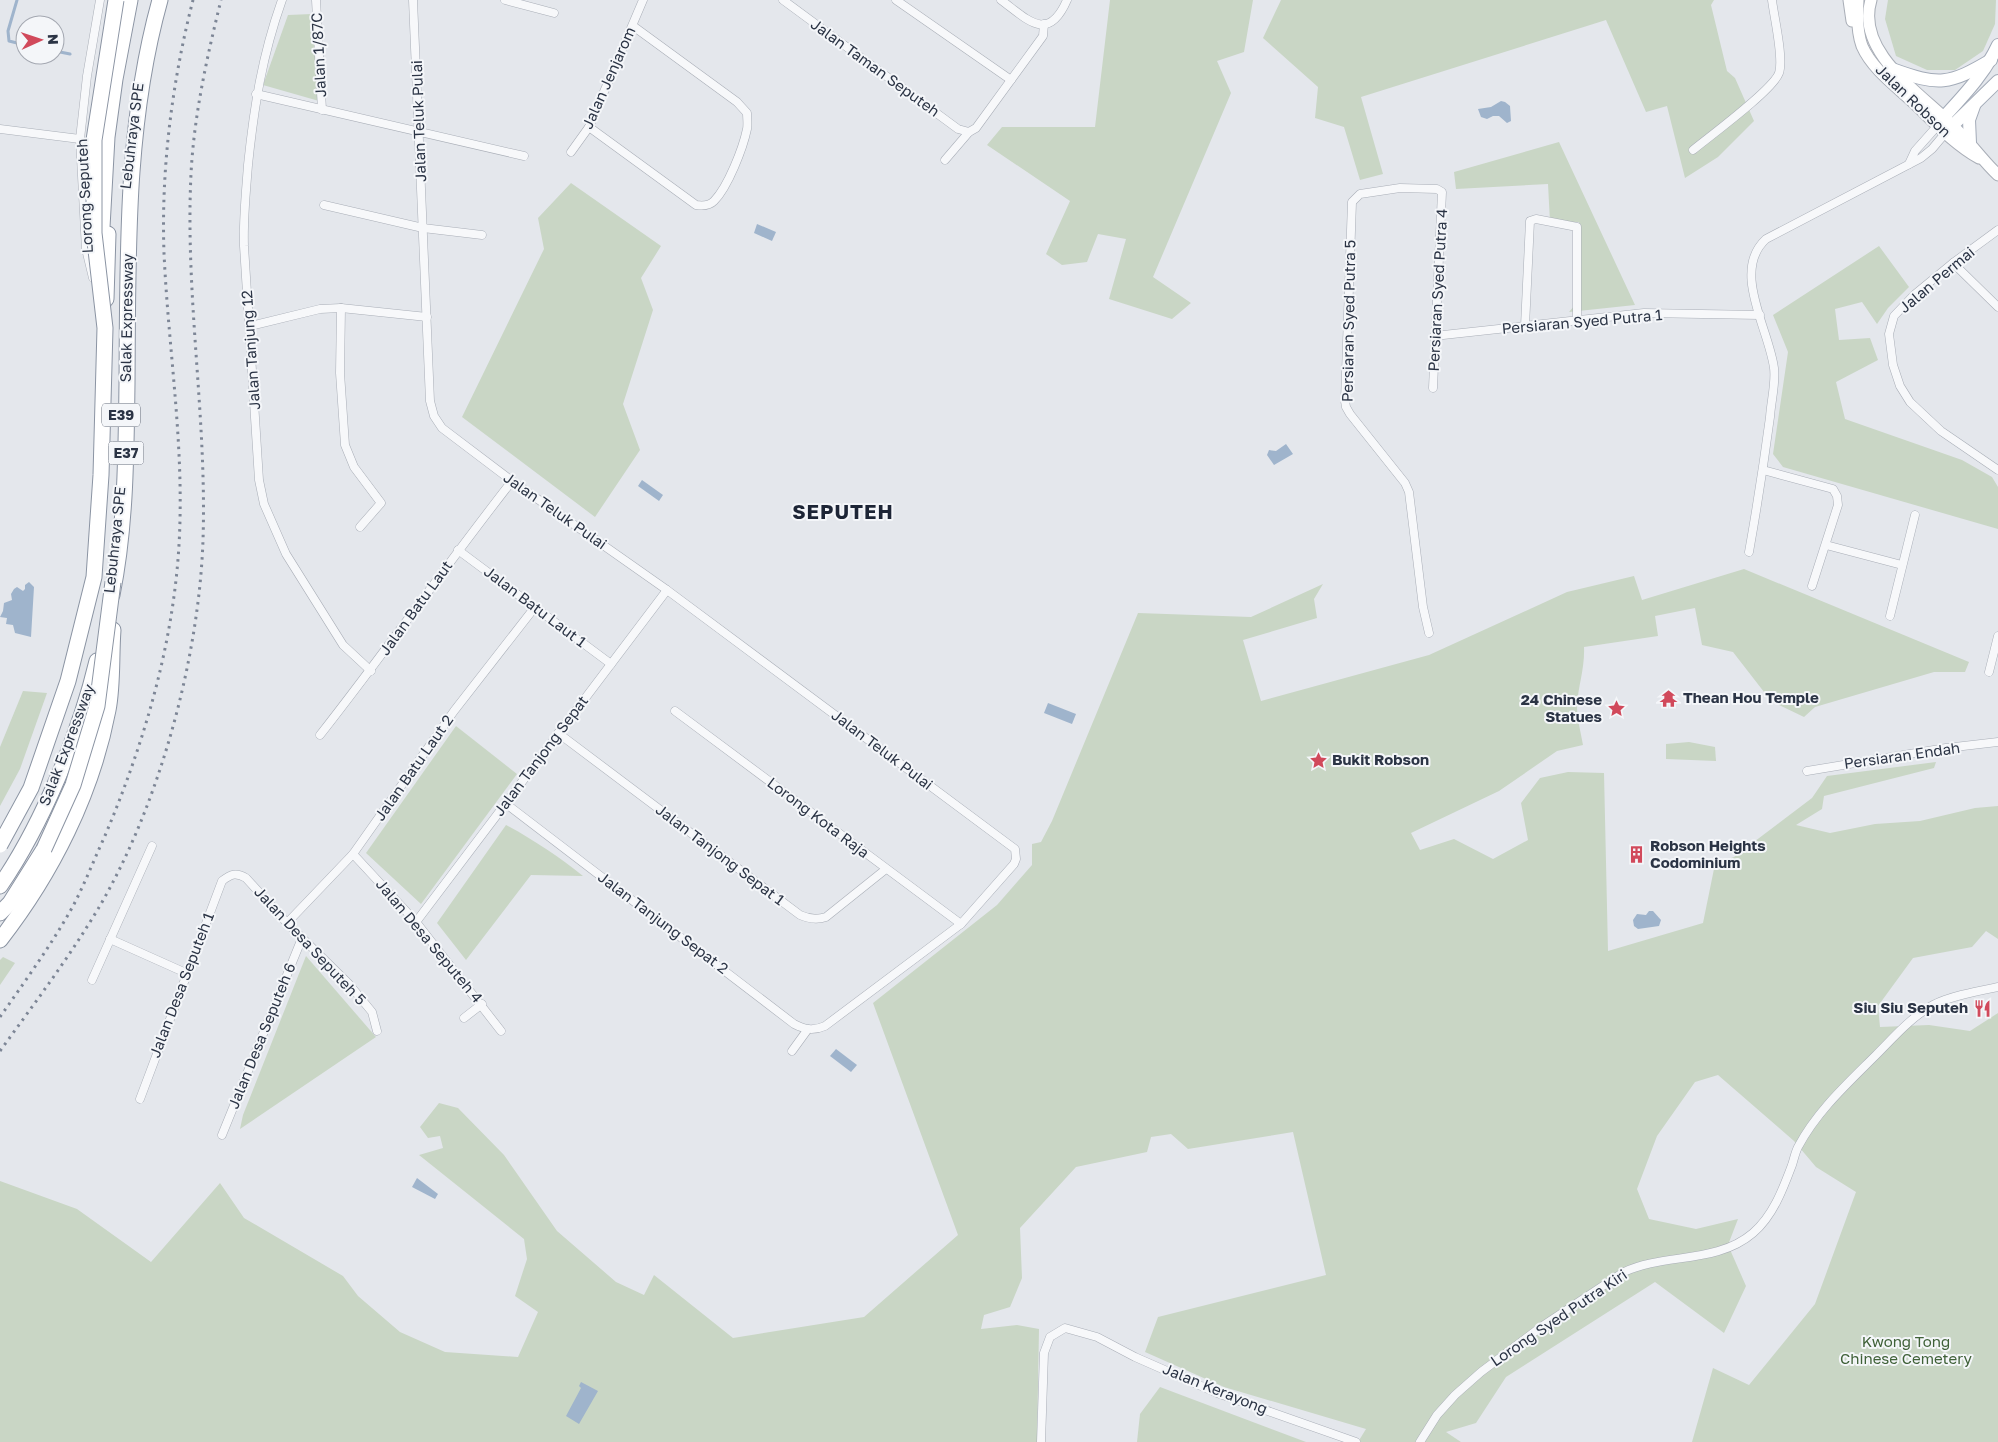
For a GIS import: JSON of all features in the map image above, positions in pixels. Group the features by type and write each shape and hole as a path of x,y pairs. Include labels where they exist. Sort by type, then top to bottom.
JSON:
{"highway":[{"path":"105,328 94,233 94,140 116,0"},
{"name":"Salak Expressway","path":"0,845 16,820 52,740 71,682 95,571 104,450 99,301 102,202 107,137 115,79 130,0"},
{"name":"Lebuhraya SPE","path":"0,845 31,788 68,681 94,577 101,475 112,170 124,83 139,0"},
{"name":"Lebuhraya SPE","path":"0,879 46,799 88,690 115,576 121,486 122,249 126,172 137,88 152,0"},
{"name":"Salak Expressway","path":"0,886 31,833 73,737 91,686 115,576 126,458 128,249 135,127 152,30 160,0"},
{"path":"0,940 53,861 89,781 108,709 115,576"},
{"path":"0,913 10,903 44,849 73,785 97,706 115,576"}],"main road":[{"path":"1849,0 1855,33 1862,45"},
{"name":"Jalan Robson","path":"1858,0 1858,28 1862,45 1871,61 1880,71 1945,125 1970,143 1982,160 1998,175"},
{"name":"Jalan Robson","path":"1870,2 1871,35 1880,53 1892,69 1945,125 1964,149 1982,160"},
{"path":"1945,125 1991,60 1998,45"},
{"path":"1892,69 1911,76 1938,81 1954,79 1968,74 1991,60"},
{"path":"1945,125 1998,81"},
{"path":"1970,143 1969,120 1976,101"}],"street":[{"name":"Lorong Seputeh","path":"99,301 86,249 80,140 87,76 100,0"},
{"name":"Jalan Tanjung 12","path":"282,0 261,67 256,94 243,214 259,480 264,504 286,554 343,645 352,656 371,671"},
{"name":"Jalan 1/87C","path":"316,0 322,110"},
{"name":"Jalan Teluk Pulai","path":"413,0 430,401 434,416 442,428 512,481 667,590 1015,849 1016,859 1014,864 961,924"},
{"path":"505,0 554,13"},
{"name":"Jalan Jenjarom","path":"570,152 589,126 643,0"},
{"name":"Jalan Taman Seputeh","path":"783,0 958,129 969,132"},
{"path":"896,0 1011,80"},
{"path":"1001,0 1035,24 1050,22 1062,12 1067,0"},
{"path":"1693,150 1762,93 1777,77 1780,71 1779,46 1772,0"},
{"path":"945,160 969,132 976,128 1011,80 1043,36 1044,24"},
{"path":"589,126 662,178 696,205 703,206 713,202 724,186 739,153 747,128 747,113 737,102 633,26"},
{"path":"256,94 524,156"},
{"path":"1909,164 1915,151 1945,125"},
{"path":"1749,552 1763,470 1774,368 1752,283 1752,261 1759,245 1766,239 1921,158 1932,149 1945,125"},
{"path":"0,129 80,140"},
{"name":"Persiaran Syed Putra 5","path":"1429,633 1423,607 1409,492 1405,483 1346,408 1345,381 1352,202 1360,194 1400,188 1437,188 1442,192"},
{"name":"Persiaran Syed Putra 4","path":"1433,388 1442,192"},
{"path":"324,205 423,228 482,235"},
{"path":"1526,326 1530,221 1536,219 1577,228 1577,321"},
{"name":"Jalan Permai","path":"1997,232 1953,263 1914,295 1894,316 1889,334 1893,365 1900,386 1910,402 1941,431 1998,470"},
{"path":"1953,263 1998,307"},
{"path":"341,308 340,373 345,444 354,467 381,503 360,527"},
{"path":"250,326 304,312 341,308 427,318"},
{"name":"Persiaran Syed Putra 1","path":"1434,336 1644,313 1760,315"},
{"path":"1763,470 1833,489 1837,496 1838,505 1812,586"},
{"name":"Jalan Batu Laut","path":"320,735 371,671 458,550 512,481"},
{"path":"1890,616 1915,515"},
{"path":"1826,544 1902,565"},
{"name":"Jalan Batu Laut 1","path":"458,550 611,664"},
{"name":"Jalan Tanjong Sepat","path":"416,922 667,590"},
{"name":"Jalan Batu Laut 2","path":"287,923 353,854 451,715 535,607"},
{"path":"1989,672 1998,636"},
{"name":"Lorong Kota Raja","path":"675,711 961,924"},
{"name":"Jalan Tanjong Sepat 1","path":"558,733 806,918 820,919 826,917 886,870"},
{"name":"Persiaran Endah","path":"1807,770 1946,748 1998,742"},
{"name":"Jalan Tanjung Sepat 2","path":"505,803 794,1024 808,1029"},
{"path":"92,980 152,846"},
{"name":"Jalan Desa Seputeh 4","path":"353,854 416,922 482,1004 501,1031"},
{"name":"Jalan Desa Seputeh 5","path":"230,874 238,873 246,878 287,923 349,984 372,1012 377,1031"},
{"name":"Jalan Desa Seputeh 1","path":"140,1099 186,973 222,882 230,874"},
{"path":"792,1051 808,1029 819,1029 825,1026 961,924"},
{"name":"Jalan Desa Seputeh 6","path":"222,1135 302,938"},
{"path":"110,939 186,973"},
{"name":"Lorong Syed Putra Kiri","path":"1420,1442 1437,1415 1455,1395 1481,1372 1541,1327 1624,1272 1636,1266 1705,1254 1737,1245 1753,1233 1775,1205 1798,1148 1821,1113 1888,1042 1933,1005 1974,992 1998,987"},
{"path":"464,1018 482,1004"},
{"name":"Jalan Kerayong","path":"1041,1442 1044,1353 1050,1337 1065,1328 1097,1337 1135,1358 1217,1393 1356,1442"}],"green space":[{"path":"1110,0 1253,0 1244,52 1217,61 1231,93 1153,277 1191,303 1172,319 1109,299 1126,239 1098,234 1087,262 1062,265 1046,254 1070,201 987,145 1002,127 1095,127"},
{"path":"1281,0 1714,0 1711,5 1727,71 1735,78 1754,121 1718,157 1685,178 1667,106 1646,112 1606,20 1361,97 1383,174 1360,180 1344,127 1315,118 1318,87 1263,38"},
{"path":"1888,0 1996,0 1995,24 1983,51 1955,70 1927,70 1896,56 1885,19"},
{"path":"312,14 319,101 263,85 288,15"},
{"path":"1559,142 1635,305 1569,312 1580,299 1579,222 1550,222 1548,184 1456,189 1454,172"},
{"path":"571,183 661,246 641,278 653,310 623,404 640,450 595,517 462,417 544,249 538,218"},
{"path":"1879,246 1909,287 1888,308 1877,324 1862,302 1835,309 1839,340 1870,338 1878,360 1836,382 1845,419 1962,460 1992,477 1998,487 1998,529 1783,467 1773,454 1788,352 1773,315"},
{"name":"Kwong Tong Chinese Cemetery","path":"1744,569 1969,662 1965,672 1934,672 1815,707 1804,717 1771,701 1733,652 1702,645 1695,608 1655,616 1658,636 1584,647 1577,706 1583,745 1557,751 1499,791 1411,833 1420,850 1454,839 1493,859 1528,840 1521,803 1540,778 1568,772 1604,773 1608,951 1703,923 1715,864 1734,857 1812,798 1827,776 1936,762 1934,768 1824,796 1822,809 1796,825 1830,833 1875,824 1920,821 1975,808 1998,806 1998,939 1986,931 1972,947 1913,958 1878,1006 1880,1027 1929,1025 1970,1031 1998,1013 1998,1442 1692,1442 1713,1368 1749,1385 1815,1304 1856,1192 1816,1167 1794,1141 1718,1075 1695,1082 1657,1136 1637,1189 1649,1219 1696,1229 1738,1219 1728,1245 1746,1286 1724,1333 1655,1282 1506,1377 1476,1423 1446,1432 1461,1442 1358,1442 1366,1429 1224,1387 1145,1352 1158,1317 1326,1275 1293,1132 1188,1149 1171,1134 1151,1137 1147,1152 1076,1167 1020,1228 1022,1278 1010,1307 984,1315 981,1329 1017,1325 1039,1329 1037,1442 0,1442 0,1181 77,1209 151,1262 220,1183 244,1218 343,1276 358,1296 400,1332 445,1352 518,1357 538,1312 515,1296 527,1259 524,1239 419,1155 443,1148 440,1136 428,1138 420,1127 439,1103 458,1108 504,1155 557,1231 616,1282 644,1295 654,1275 733,1338 864,1317 958,1235 873,1003 997,905 1032,865 1032,844 1041,842 1052,821 1138,613 1251,617 1323,584 1314,599 1317,618 1243,640 1261,701 1429,655 1567,592 1634,576 1642,600"},
{"path":"23,691 47,693 20,769 0,806 0,747"},
{"path":"456,726 517,774 421,904 366,853"},
{"path":"1689,742 1715,747 1716,761 1666,759 1666,744"},
{"path":"506,825 546,849 583,876 531,875 466,960 437,923"},
{"path":"306,956 376,1037 240,1129 243,1115"},
{"path":"3,957 15,963 0,985 0,960"},
{"path":"1160,1387 1306,1442 1137,1442 1140,1414"}],"water":[{"path":"1501,101 1510,106 1511,121 1507,123 1499,116 1487,119 1481,117 1478,109 1491,107"},
{"path":"757,224 776,232 772,241 754,233"},
{"path":"1286,444 1293,454 1274,465 1267,455 1269,450 1276,451"},
{"path":"642,480 663,495 659,501 638,486"},
{"path":"29,582 34,587 31,637 15,633 13,625 6,624 7,618 0,617 4,603 12,600 11,594 14,589 17,587 23,591 25,585"},
{"path":"1048,703 1076,714 1072,724 1044,713"},
{"path":"1649,911 1653,911 1661,920 1659,926 1638,929 1634,926 1633,920 1637,914 1646,915"},
{"path":"836,1049 857,1065 851,1072 830,1056"},
{"path":"417,1178 438,1194 435,1199 412,1187"},
{"path":"581,1382 598,1391 579,1424 566,1416 581,1388 579,1386"}],"waterway":[{"path":"15,42 9,41 8,31 17,0"},
{"path":"65,53 70,54"}],"railway":[{"path":"0,1017 60,928 87,877 120,800 134,761 157,682 166,642 178,560 180,486 177,419 164,253 164,190 174,94 193,0"},
{"path":"0,1051 75,946 120,868 140,825 157,778 184,682 200,586 203,540 202,448 191,266 191,174 202,86 221,0"}],"place":[{"name":"Thean Hou Temple","path":"1669,698"},
{"name":"24 Chinese Statues","path":"1616,709"},
{"name":"Bukit Robson","path":"1318,760"},
{"name":"Robson Heights Codominium","path":"1636,855"},
{"name":"Siu Siu Seputeh","path":"1982,1008"}],"district":[{"name":"SEPUTEH","path":"843,512"}]}
